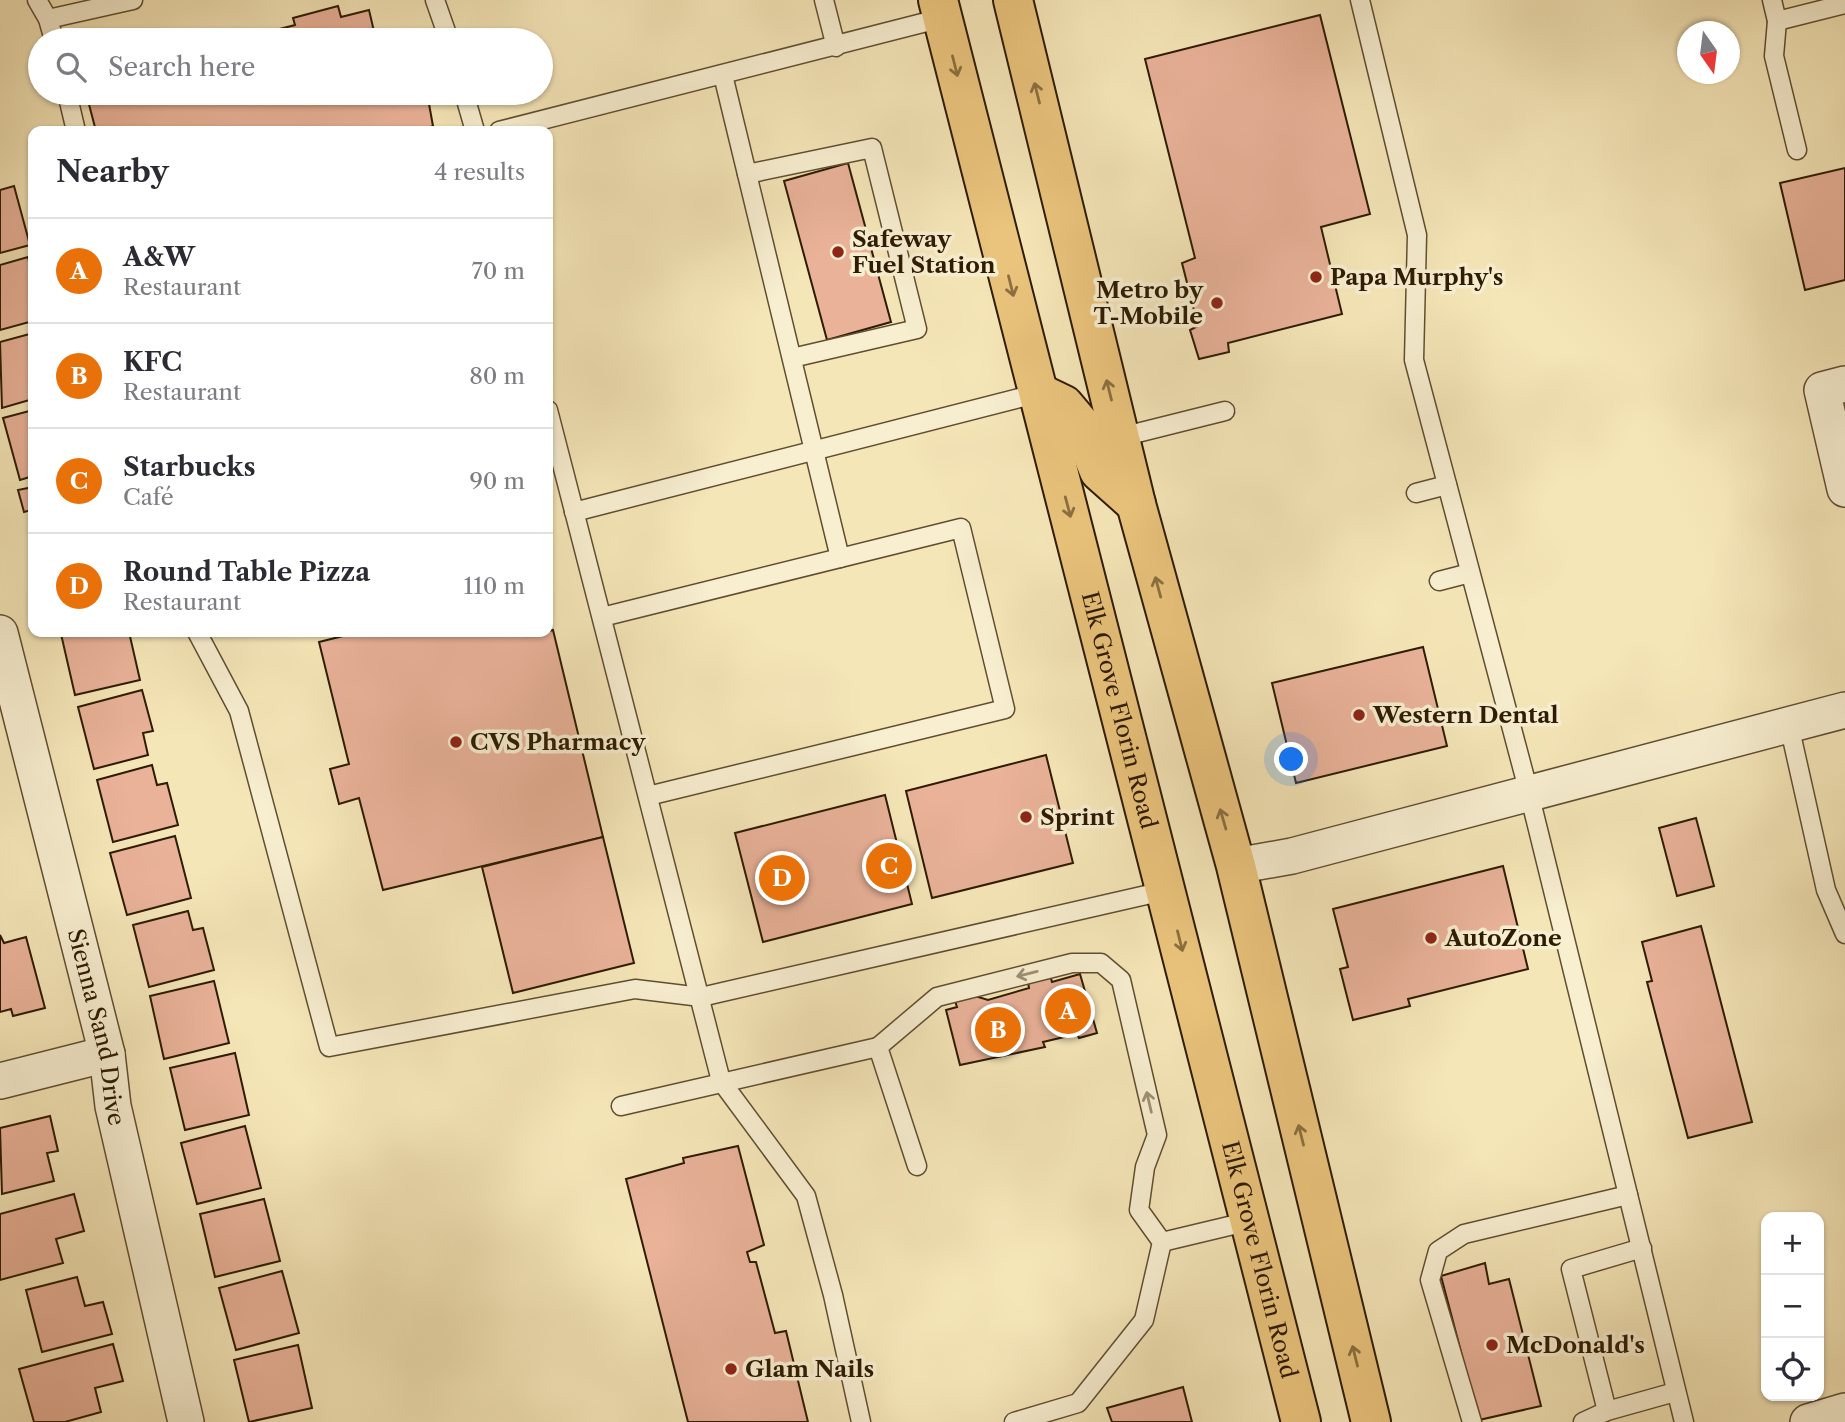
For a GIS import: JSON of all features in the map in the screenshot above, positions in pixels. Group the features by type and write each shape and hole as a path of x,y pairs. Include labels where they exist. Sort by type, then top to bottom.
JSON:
{"main road":[{"path":"1022,2 1136,504 1236,866 1371,1422"},
{"name":"Elk Grove Florin Road","path":"940,9 1168,890 1301,1422"},
{"path":"1039,393 1064,405 1080,424 1099,471 1136,504"}],"street":[{"path":"1845,384 1822,390 1845,489"},
{"name":"Sienna Sand Drive","path":"0,633 10,717 107,1054 113,1107 186,1422"},
{"path":"1236,866 1292,856 1845,710"},
{"path":"0,1081 107,1054"},
{"path":"1808,1422 1845,1411"}],"lane":[{"path":"37,0 51,28"},
{"path":"48,19 133,0"},
{"path":"435,0 445,28"},
{"path":"824,0 836,47"},
{"path":"1360,0 1417,235 1414,360 1529,793 1684,1422"},
{"path":"1772,0 1777,21 1774,56 1797,150"},
{"path":"1777,21 1845,4"},
{"path":"519,126 836,47 940,9"},
{"path":"723,75 840,558"},
{"path":"70,105 75,126"},
{"path":"467,105 474,126"},
{"path":"747,174 872,148 917,329 792,358"},
{"path":"574,512 1039,393"},
{"path":"1121,436 1225,411"},
{"path":"553,430 721,1081 806,1196 833,1295 861,1422"},
{"path":"1416,493 1447,485"},
{"path":"602,617 961,528 1005,709 648,796"},
{"path":"1439,580 1470,573"},
{"path":"200,637 239,711 329,1047 635,989 701,998 1168,890"},
{"path":"1789,725 1826,890 1845,934"},
{"path":"621,1106 878,1047 937,997 1072,963 1101,963 1121,980 1157,1135 1145,1167 1139,1210 1162,1242 1144,1320 1078,1404 1014,1422"},
{"path":"878,1047 917,1166"},
{"path":"1472,1422 1430,1280 1438,1251 1464,1234 1628,1195"},
{"path":"1162,1242 1251,1221"},
{"path":"1607,1411 1571,1269 1642,1248"},
{"path":"1583,1422 1607,1411 1675,1392"}],"building":[{"path":"338,6 341,17 369,10 373,28 283,28 295,25 293,18"},
{"path":"1320,15 1370,214 1321,227 1342,314 1228,343 1229,352 1199,359 1190,330 1198,326 1182,263 1195,258 1145,59"},
{"path":"89,105 429,105 433,126 95,126"},
{"name":"Safeway Fuel Station","path":"848,163 891,322 827,340 784,181"},
{"path":"1845,168 1845,280 1805,290 1780,183"},
{"path":"14,186 28,246 0,253 0,190"},
{"path":"28,257 28,322 0,330 0,265"},
{"path":"28,334 28,400 2,408 0,342"},
{"path":"28,411 28,478 20,480 3,418"},
{"path":"28,488 28,511 24,512 18,490"},
{"path":"553,630 603,837 383,890 359,798 339,804 330,769 349,764 319,642 339,637 553,637"},
{"path":"62,637 130,637 140,680 75,695"},
{"name":"Western Dental","path":"1423,647 1447,746 1296,783 1272,683"},
{"path":"142,690 153,731 143,733 148,755 94,769 78,707"},
{"path":"1046,755 1073,863 932,898 906,791"},
{"path":"152,765 157,785 167,783 178,825 113,842 97,780"},
{"path":"885,795 912,904 763,942 735,833"},
{"path":"1696,818 1714,886 1677,896 1659,828"},
{"path":"175,836 191,898 127,915 110,853"},
{"path":"603,837 634,963 513,993 482,867"},
{"name":"AutoZone","path":"1503,866 1528,969 1408,999 1410,1006 1353,1020 1340,969 1348,967 1333,909"},
{"path":"188,911 193,930 203,928 214,970 149,987 133,925"},
{"path":"1701,926 1752,1122 1688,1138 1647,982 1652,981 1642,942"},
{"path":"0,935 4,943 26,937 45,1008 13,1016 11,1009 0,1012"},
{"path":"1080,974 1097,1033 1079,1038 1077,1034 1043,1042 1045,1047 960,1065 946,1010 957,1007 955,1001 975,996 988,1000 1029,988 1028,982 1050,975 1052,982"},
{"path":"214,981 229,1043 164,1059 150,996"},
{"path":"235,1053 249,1115 185,1130 170,1068"},
{"path":"50,1116 58,1151 47,1153 54,1181 2,1194 0,1128"},
{"path":"245,1126 261,1188 197,1204 181,1143"},
{"path":"738,1146 764,1245 747,1252 750,1262 756,1262 775,1333 786,1331 808,1422 688,1422 626,1179 684,1163 683,1158"},
{"path":"74,1194 84,1231 56,1239 63,1263 0,1280 0,1214"},
{"path":"264,1199 280,1261 215,1277 200,1214"},
{"name":"McDonald's","path":"1485,1263 1489,1284 1509,1279 1541,1406 1479,1420 1441,1276"},
{"path":"282,1271 299,1333 236,1350 219,1288"},
{"path":"77,1277 85,1306 103,1302 112,1334 42,1352 26,1290"},
{"path":"113,1344 123,1381 95,1388 101,1412 65,1422 34,1422 19,1369"},
{"path":"298,1345 312,1408 249,1422 234,1360"},
{"path":"1183,1387 1192,1422 1112,1422 1107,1408"}],"place":[{"name":"Safeway Fuel Station","path":"838,252"},
{"name":"Papa Murphy's","path":"1316,277"},
{"name":"Metro by T-Mobile","path":"1217,303"},
{"name":"Western Dental","path":"1359,715"},
{"name":"CVS Pharmacy","path":"456,742"},
{"name":"Sprint","path":"1026,817"},
{"name":"Starbucks","path":"889,866"},
{"name":"Round Table Pizza","path":"782,878"},
{"name":"AutoZone","path":"1431,938"},
{"name":"A&W","path":"1068,1011"},
{"name":"KFC","path":"998,1030"},
{"name":"McDonald's","path":"1492,1345"},
{"name":"Glam Nails","path":"731,1369"}]}
